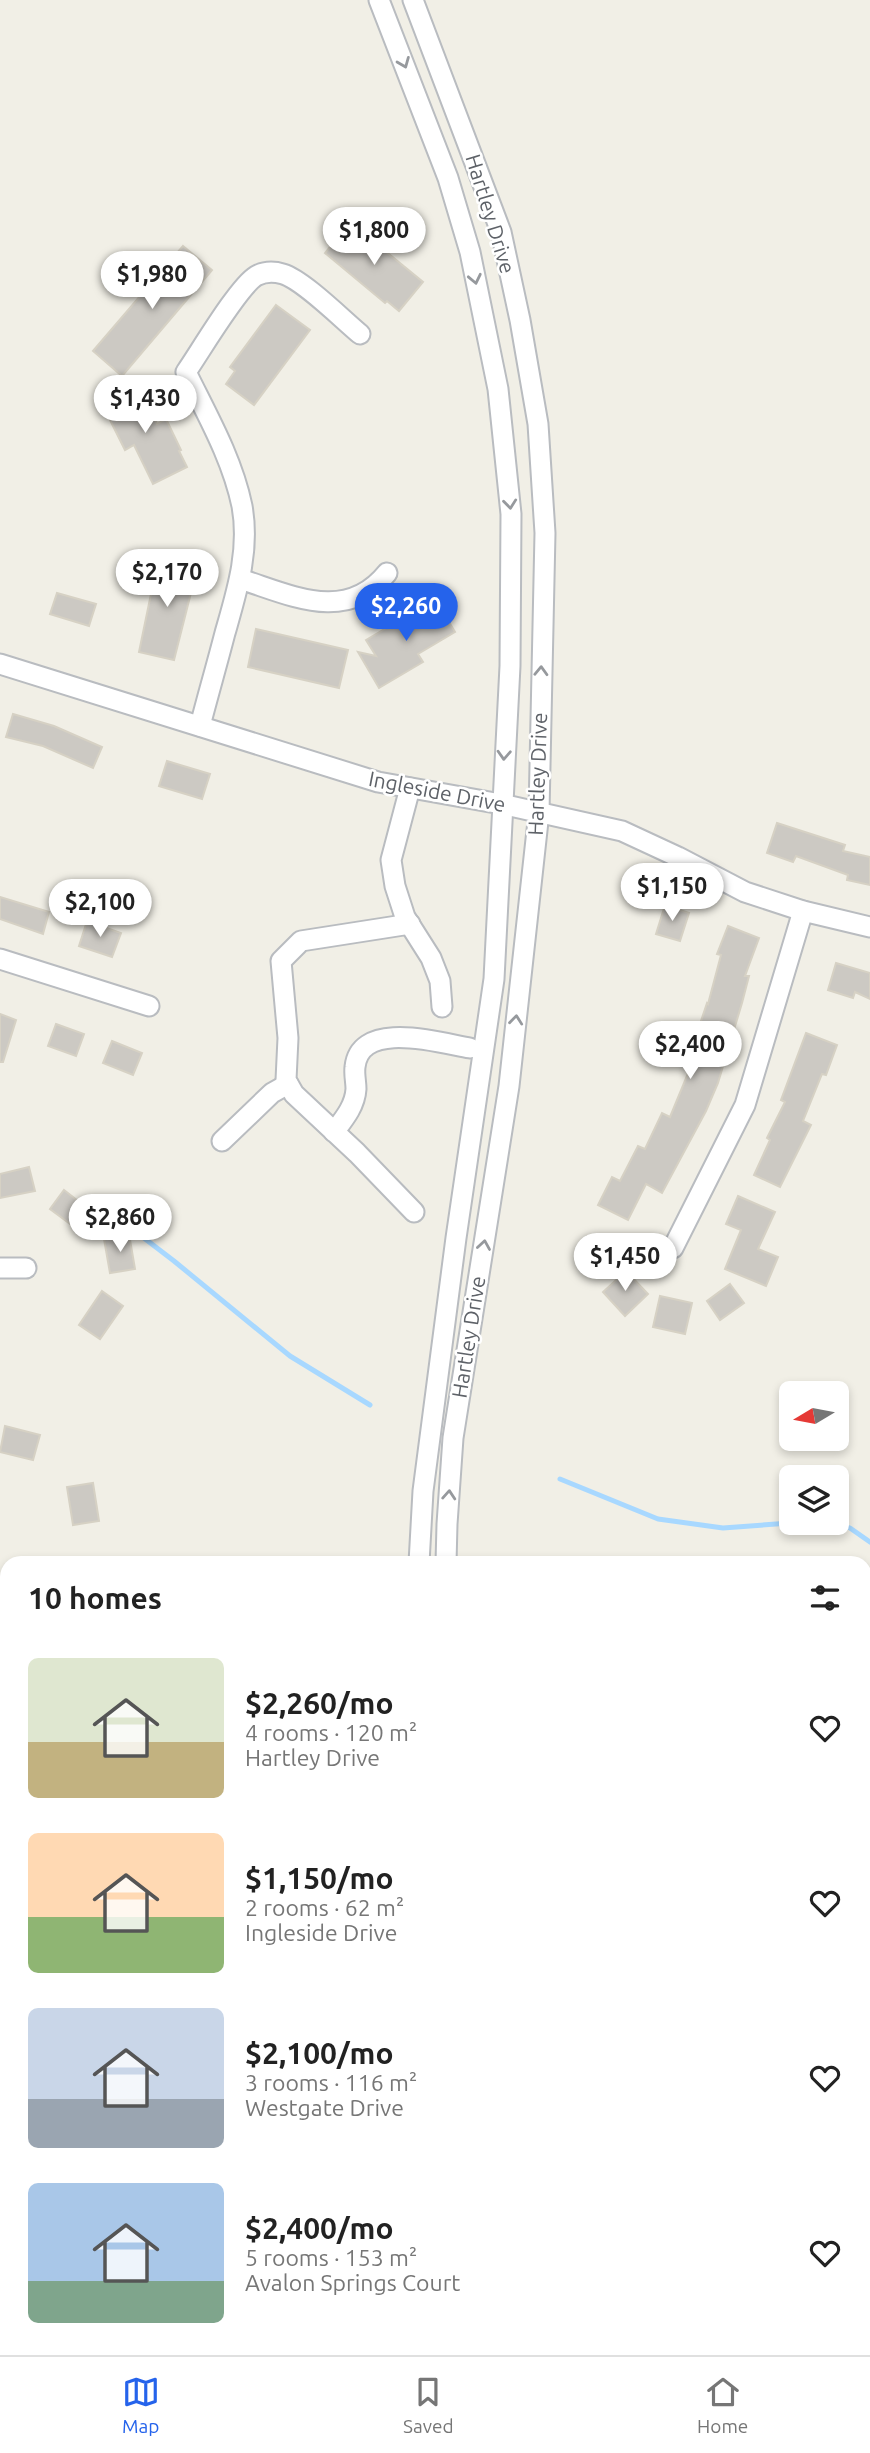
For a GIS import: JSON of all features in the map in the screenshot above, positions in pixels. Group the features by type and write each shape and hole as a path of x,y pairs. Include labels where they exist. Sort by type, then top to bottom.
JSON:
{"street":[{"name":"Hartley Drive","path":"379,0 449,178 470,252 498,389 511,514 510,666 494,979 423,1490 419,1556"},
{"name":"Hartley Drive","path":"413,0 501,232 538,424 545,533 539,812 509,1086 453,1438 446,1556"},
{"path":"200,726 240,579 244,553 242,507 225,452 186,372 242,289 255,277 268,271 284,274 298,283 360,334"},
{"path":"240,579 314,602 331,603 349,601 363,595 387,573"},
{"name":"Ingleside Drive","path":"0,664 378,782 502,804 622,831 678,856 745,892 803,911 870,927"},
{"path":"410,788 391,860 395,886 410,924 431,958 440,981 442,1007"},
{"path":"673,1248 745,1105 803,911"},
{"path":"410,924 301,941 281,961 288,1038 288,1084 294,1094 414,1212"},
{"path":"0,959 149,1006"},
{"path":"334,1132 349,1113 356,1092 355,1065 362,1049 379,1039 393,1037 470,1048"},
{"path":"222,1142 272,1093 288,1084"},
{"path":"0,1268 26,1268"}],"building":[{"path":"350,222 423,282 399,311 387,301 385,303 325,253"},
{"path":"183,246 212,270 122,376 93,351"},
{"path":"276,305 310,330 254,405 226,384 235,371 230,367"},
{"path":"139,386 157,424 166,419 187,467 153,484 134,445 125,450 102,404"},
{"path":"158,560 197,569 174,660 139,652"},
{"path":"57,593 96,604 89,626 50,614"},
{"path":"435,599 455,632 418,654 423,662 379,688 358,652 376,656 366,640"},
{"path":"256,629 348,650 339,688 248,667"},
{"path":"13,714 54,726 102,747 93,768 43,746 6,737"},
{"path":"167,761 210,774 202,799 159,786"},
{"path":"777,823 845,845 843,851 870,857 870,885 847,880 848,875 796,856 793,862 767,853"},
{"path":"0,897 49,912 43,934 0,919"},
{"path":"665,905 689,913 680,941 656,934"},
{"path":"87,921 121,933 112,957 79,946"},
{"path":"728,926 759,938 745,976 749,976 718,1083 662,1193 646,1184 628,1220 598,1205 612,1177 620,1181 638,1146 645,1149 662,1113 670,1117 689,1071 699,1034 697,1033 721,955 717,954"},
{"path":"836,963 870,973 870,999 855,992 853,998 828,990"},
{"path":"0,1014 16,1020 3,1062 0,1062"},
{"path":"56,1024 84,1034 76,1056 48,1046"},
{"path":"806,1033 837,1045 826,1075 822,1074 803,1121 811,1125 780,1187 754,1175 770,1140 767,1138 785,1102 781,1100"},
{"path":"112,1041 142,1053 133,1075 103,1063"},
{"path":"29,1167 35,1191 0,1198 0,1174"},
{"path":"64,1190 87,1208 73,1226 50,1209"},
{"path":"738,1196 775,1212 758,1249 778,1257 766,1286 725,1269 741,1230 726,1224"},
{"path":"129,1234 135,1269 110,1273 104,1239"},
{"path":"622,1235 622,1257 587,1258 587,1236"},
{"path":"626,1271 648,1294 625,1316 603,1292"},
{"path":"730,1284 744,1303 720,1320 707,1301"},
{"path":"102,1291 123,1306 100,1339 79,1325"},
{"path":"660,1296 692,1303 685,1334 653,1327"},
{"path":"5,1426 40,1435 33,1460 0,1452"},
{"path":"93,1483 99,1521 73,1525 67,1487"}],"waterway":[{"path":"106,1209 290,1356 370,1405"},
{"path":"560,1479 658,1519 723,1528 779,1524"},
{"path":"849,1528 870,1542"}]}
